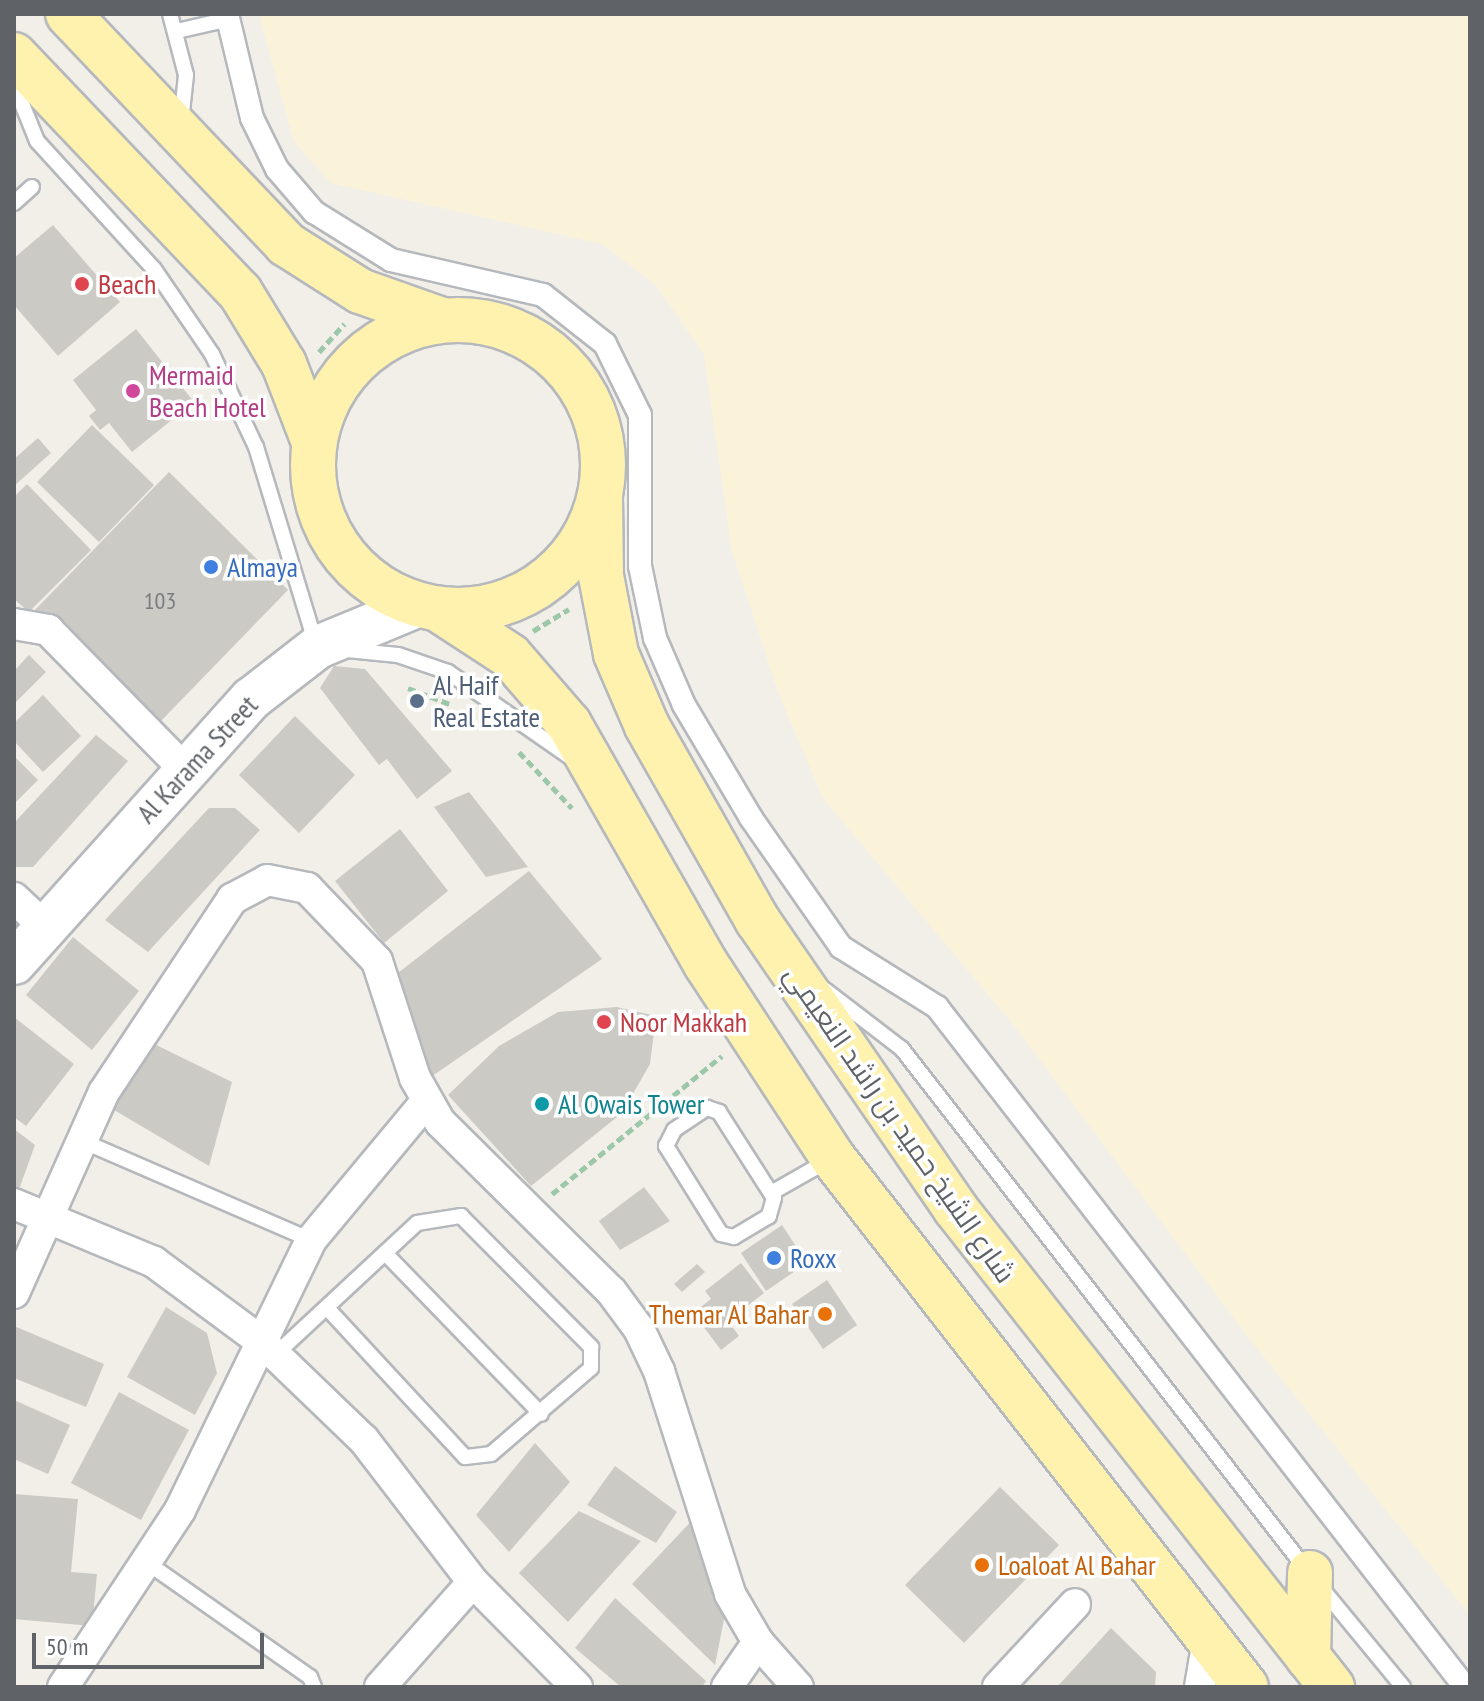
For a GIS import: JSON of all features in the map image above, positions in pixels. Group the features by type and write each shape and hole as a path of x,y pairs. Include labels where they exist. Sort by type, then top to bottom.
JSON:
{"main road":[{"path":"68,14 178,134 286,244 369,295 442,320"},
{"path":"14,55 214,260 292,382 314,442 321,511 347,560 378,588 429,608 503,651 540,685 598,775 706,964 833,1158 1246,1687"},
{"path":"314,442 325,406 372,348 442,320"},
{"name":"شارع الشيخ حميد بن راشد النعيمي","path":"442,320 519,332 570,373 597,418 602,588 616,654 647,726 786,965 955,1208 1320,1672"},
{"path":"429,608 499,605 542,584 588,531 600,497"},
{"name":"Al Karama Street","path":"14,963 251,699 318,647 429,608"},
{"path":"1310,1573 1320,1672"}],"street":[{"path":"228,17 252,118 277,169 314,212 391,260 543,295 605,344 640,415 640,566 655,638 684,705 751,818 841,947 937,1007 1465,1687"},
{"path":"14,624 48,630 185,770"},
{"path":"14,1293 80,1140 130,1045 232,899 267,880 307,888 365,942 387,982 426,1102 529,1212 611,1291 639,1329 659,1371 720,1568 758,1642 798,1687"},
{"path":"14,898 45,927"},
{"path":"63,1687 149,1564 269,1348 311,1240 426,1102"},
{"path":"14,1204 154,1262 269,1348 364,1440 473,1582 577,1687"},
{"path":"380,1687 473,1582"},
{"path":"998,1687 1075,1604"},
{"path":"1200,1687 1208,1639"},
{"path":"727,1687 758,1642"}],"lane":[{"path":"170,14 177,31 186,75 178,134"},
{"path":"177,31 228,17"},
{"path":"14,84 37,141 154,269 212,354 256,447 318,647 424,661 471,686 598,775"},
{"path":"14,203 32,187"},
{"path":"786,965 870,1018 902,1049 1310,1573 1403,1687"},
{"path":"707,1108 719,1112 771,1193 769,1216 725,1236 670,1157 670,1134 707,1108"},
{"path":"80,1140 311,1240"},
{"path":"771,1193 833,1158"},
{"path":"269,1348 327,1308 417,1223 461,1216 591,1347 591,1368 491,1454 465,1457 327,1308"},
{"path":"385,1253 541,1414"},
{"path":"149,1564 310,1677 314,1687"}],"path":[{"path":"292,382 369,295"},
{"path":"503,651 602,588"},
{"path":"408,688 460,709 471,686"},
{"path":"508,742 579,818"},
{"path":"714,1043 730,1069"},
{"path":"529,1212 722,1056"}],"sand":[{"path":"259,14 1470,14 1470,1615 1252,1342 1016,1028 823,798 779,695 732,551 704,355 656,285 602,244 331,183 294,142"}],"building":[{"path":"53,225 120,302 58,356 14,305 14,258"},
{"name":"Mermaid Beach Hotel","path":"136,329 194,402 132,452 109,423 100,430 89,416 96,410 73,380"},
{"path":"92,425 154,485 99,542 37,482"},
{"path":"38,438 51,453 14,486 14,459"},
{"path":"169,472 288,590 159,723 32,613"},
{"path":"27,484 91,550 29,612 14,599 14,497"},
{"path":"29,655 46,672 14,704 14,671"},
{"path":"334,666 365,669 452,771 417,799 387,759 379,765 320,688"},
{"path":"43,695 81,736 43,772 14,741 14,723"},
{"path":"295,716 355,775 299,833 239,775"},
{"path":"96,735 128,761 33,867 14,867 14,823"},
{"path":"14,756 38,780 14,804"},
{"path":"469,792 528,867 486,877 434,807"},
{"path":"209,808 235,808 260,830 148,952 105,920"},
{"path":"400,829 448,891 384,943 335,881"},
{"path":"529,871 602,959 425,1081 398,973"},
{"path":"73,937 139,991 92,1050 26,995"},
{"name":"Al Owais Tower","path":"617,1007 656,1016 650,1064 622,1113 531,1186 448,1095 499,1046 558,1012"},
{"path":"14,1017 74,1064 26,1126 14,1117"},
{"path":"146,1040 232,1082 209,1166 109,1107"},
{"path":"14,1129 35,1145 18,1192 14,1191"},
{"path":"644,1187 670,1221 620,1250 599,1221"},
{"name":"Roxx","path":"782,1225 807,1263 766,1291 741,1253"},
{"path":"741,1263 764,1293 728,1321 739,1336 721,1350 693,1313 711,1299 705,1291"},
{"path":"697,1264 705,1272 682,1292 674,1284"},
{"name":"Themar Al Bahar","path":"827,1280 857,1325 823,1349 792,1304"},
{"path":"166,1307 207,1333 217,1373 195,1415 127,1377"},
{"path":"14,1326 104,1364 86,1407 14,1378"},
{"path":"119,1392 189,1430 141,1520 71,1483"},
{"path":"14,1400 70,1425 48,1474 14,1459"},
{"path":"535,1443 570,1482 509,1552 476,1515"},
{"path":"615,1466 677,1512 656,1543 587,1505"},
{"name":"Loaloat Al Bahar","path":"1000,1487 1059,1545 964,1643 905,1585"},
{"path":"14,1494 78,1499 71,1572 97,1574 92,1626 14,1619"},
{"path":"579,1511 641,1541 568,1622 519,1573"},
{"path":"699,1513 728,1599 715,1665 632,1584"},
{"path":"615,1598 706,1681 702,1687 621,1687 575,1648"},
{"path":"1111,1628 1156,1672 1155,1687 1057,1687"}],"place":[{"name":"Beach","path":"82,284"},
{"name":"Mermaid Beach Hotel","path":"133,391"},
{"name":"Almaya","path":"211,567"},
{"name":"Al Haif Real Estate","path":"417,701"},
{"name":"Noor Makkah","path":"604,1022"},
{"name":"Al Owais Tower","path":"542,1104"},
{"name":"Roxx","path":"774,1258"},
{"name":"Themar Al Bahar","path":"825,1314"},
{"name":"Loaloat Al Bahar","path":"982,1565"}]}
